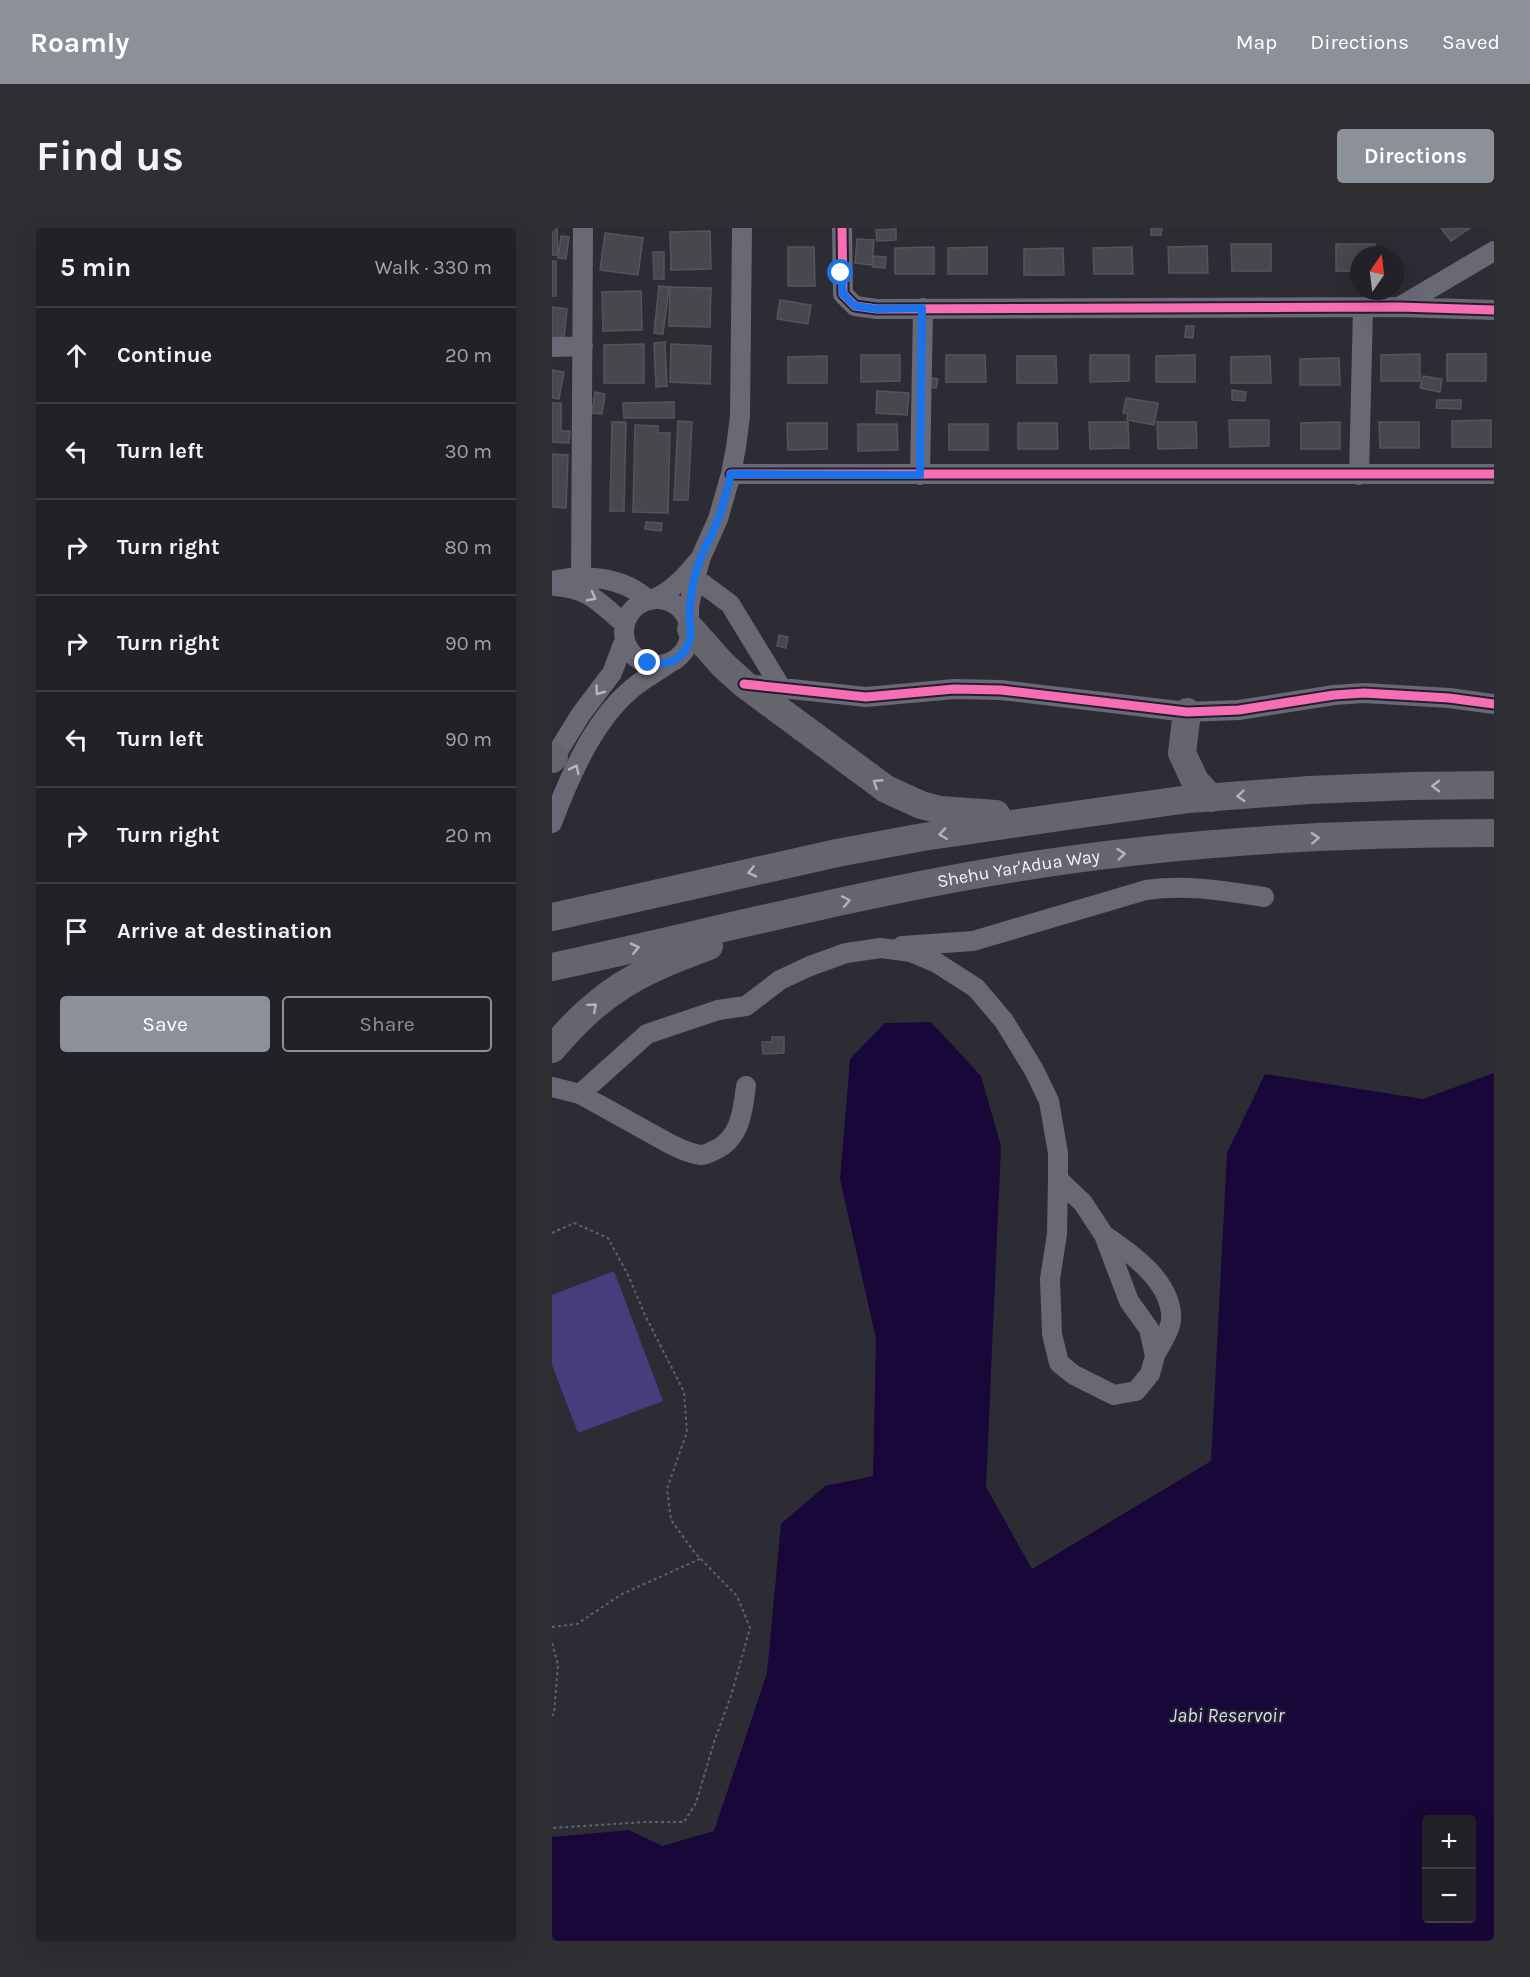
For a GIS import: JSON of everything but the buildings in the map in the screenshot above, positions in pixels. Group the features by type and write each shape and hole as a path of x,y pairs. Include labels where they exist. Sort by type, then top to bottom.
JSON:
{"highway":[{"path":"690,626 723,665 744,684 870,779 921,805 940,810 970,813 1097,812"},
{"path":"1187,712 1182,753 1195,781 1211,798"},
{"path":"552,917 858,849 923,837 1097,812 1211,798 1309,790 1410,786 1494,786"},
{"name":"Shehu Yar'Adua Way","path":"565,964 808,908 998,870 1126,854 1313,838 1380,834 1494,833"},
{"path":"552,1049 598,1002 621,986 682,956 808,908"}],"street":[{"path":"581,578 583,228"},
{"path":"552,823 576,766 609,714 627,692 679,657 687,648 695,578 701,557 718,519 731,474 740,416 742,228"},
{"path":"842,228 843,294 855,306 877,309 1399,307 1494,310"},
{"path":"1399,307 1494,251"},
{"path":"920,475 922,308"},
{"path":"1359,475 1363,308"},
{"path":"552,347 583,346"},
{"path":"731,474 1494,474"},
{"path":"553,759 581,714 612,673 629,614 638,605 664,595 676,586 701,557"},
{"path":"552,584 565,578 581,578 629,586 650,600 659,599 672,602 681,609 690,626"},
{"path":"695,578 730,604 780,686"},
{"path":"552,584 589,594 602,602 625,632 629,650 637,658 658,665 669,663"},
{"path":"744,684 780,686 866,697 954,689 1001,690 1187,712 1239,710 1334,695 1365,693 1427,696 1494,704"},
{"path":"580,1094 648,1034 718,1010 746,1006 780,980 846,953 973,941 1146,890 1164,887 1212,889 1264,897"},
{"path":"881,948 910,952 937,963 976,988 1004,1021 1034,1071 1049,1101 1058,1153 1057,1234 1050,1279 1052,1334 1059,1363 1074,1375 1114,1395 1136,1391 1150,1374 1155,1355 1171,1320 1167,1296 1142,1263 1104,1235"},
{"path":"552,1087 580,1094 684,1151 703,1155 728,1142 740,1125 746,1086"},
{"path":"1058,1179 1083,1203 1104,1235 1129,1301 1149,1329 1155,1355"}],"path":[{"path":"552,1233 574,1223 608,1238 628,1275 645,1315 684,1392 687,1432 667,1489 671,1520 700,1558 737,1596 750,1628 731,1696 715,1739 696,1803 684,1822 552,1828"},
{"path":"552,1627 577,1624 622,1594 700,1558"},
{"path":"552,1643 558,1665 552,1716"}],"shaded area":[{"path":"614,1271 663,1401 578,1433 552,1365 552,1295"}],"water":[{"name":"Jabi Reservoir","path":"931,1022 981,1076 1001,1146 986,1487 1032,1569 1211,1461 1227,1153 1265,1074 1423,1099 1494,1073 1494,1941 552,1941 552,1837 629,1830 662,1846 714,1831 767,1673 781,1524 825,1486 873,1476 876,1339 840,1179 850,1059 885,1023"}],"cycle path":[{"path":"842,228 843,294 855,306 877,309 1399,307 1494,310"},
{"path":"731,474 1494,474"},
{"path":"744,684 866,697 954,689 1001,690 1187,712 1239,710 1334,695 1364,693 1449,698 1494,704"}],"route":[{"path":"648,663 658,665 669,663 687,648 691,630 690,606 695,578 701,557 718,519 731,474 920,475 922,308 877,309 855,306 843,294 841,273"}]}
